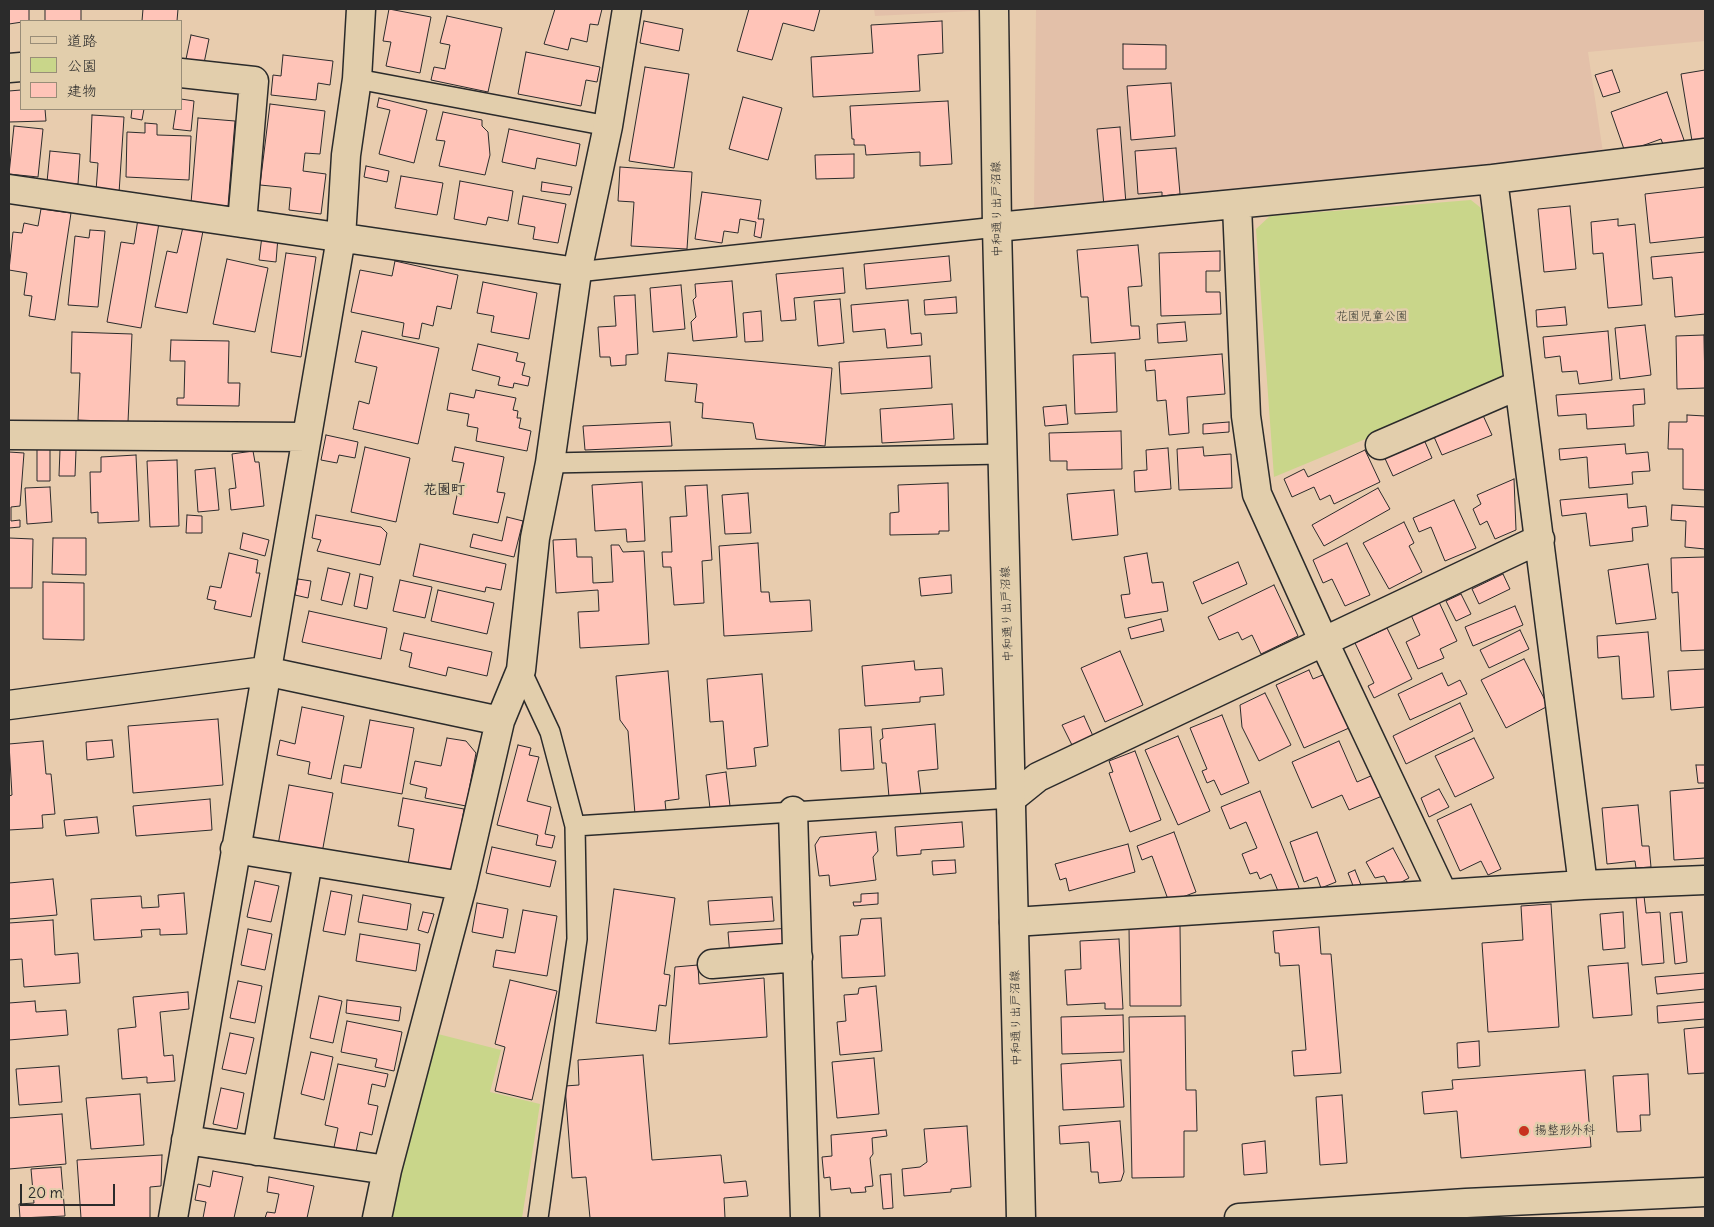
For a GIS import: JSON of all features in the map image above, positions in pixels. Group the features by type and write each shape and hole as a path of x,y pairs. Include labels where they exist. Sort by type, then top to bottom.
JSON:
{"street":[{"path":"172,1218 341,238 346,155 357,79 361,9"},
{"path":"377,1218 387,1170 462,886 500,721 521,670 535,538 550,463 578,272 608,126 627,9"},
{"name":"中和通り出戸沼線","path":"994,9 1002,454 1021,1218"},
{"path":"182,73 254,81 242,223"},
{"path":"997,228 1237,206 1493,179 1705,153"},
{"path":"1493,179 1583,885"},
{"path":"9,189 578,272"},
{"path":"1237,206 1246,416 1257,494 1323,640 1443,894"},
{"path":"1380,445 1519,384"},
{"path":"9,435 307,437"},
{"path":"1012,798 1038,777 1323,640 1540,539"},
{"path":"9,705 265,671 500,721"},
{"path":"793,811 805,1218"},
{"path":"235,849 462,886"},
{"path":"257,1151 308,861"},
{"path":"1014,922 1583,885 1705,880"},
{"path":"712,964 798,957"},
{"path":"186,1140 387,1170"},
{"path":"1239,1218 1466,1211 1705,1192"}],"lane":[{"path":"357,79 608,126"},
{"path":"578,272 997,228"},
{"path":"550,463 1002,454"},
{"path":"521,670 550,732 575,826 577,939 538,1218"},
{"path":"575,826 1012,798"}],"shaded area":[{"path":"874,9 1013,9 875,16"},
{"path":"1036,9 1705,9 1705,41 1588,52 1604,159 1034,207"}],"green space":[{"name":"花園児童公園","path":"1471,200 1486,212 1503,382 1274,477 1256,229 1270,216"},
{"path":"434,1033 501,1050 490,1092 540,1104 522,1218 388,1218"}],"building":[{"path":"9,9 29,9 29,20 20,20 20,22 9,24"},
{"path":"45,9 81,9 81,20 45,20"},
{"path":"143,9 178,9 177,20 142,20"},
{"path":"389,9 431,17 420,73 386,66 391,42 383,41"},
{"path":"555,9 602,9 598,25 590,24 587,42 571,38 568,50 544,44"},
{"path":"749,9 820,9 814,31 783,23 772,60 737,51"},
{"path":"447,16 502,28 488,92 431,80 434,67 445,69 450,45 440,43"},
{"path":"644,21 683,29 679,51 640,43"},
{"path":"942,21 943,53 918,55 920,91 813,97 811,57 873,53 871,25"},
{"path":"191,35 209,39 203,68 185,64"},
{"path":"1123,44 1166,45 1166,69 1123,69"},
{"path":"526,52 600,67 597,82 586,80 581,106 518,94"},
{"path":"283,55 333,61 330,85 318,83 316,100 271,95 273,75 281,76"},
{"path":"645,67 689,74 674,168 629,161"},
{"path":"1612,70 1620,92 1603,97 1595,75"},
{"path":"1705,70 1705,145 1693,147 1681,74"},
{"path":"1171,83 1175,136 1131,140 1127,86"},
{"path":"20,90 20,110 45,110 46,121 9,122 9,91"},
{"path":"1667,92 1684,140 1664,147 1661,139 1625,152 1611,112"},
{"path":"743,97 782,108 768,160 729,149"},
{"path":"379,98 427,110 414,163 379,154 390,110 377,107"},
{"path":"182,99 194,101 191,131 173,129 176,110 182,110"},
{"path":"948,101 952,164 920,166 920,152 866,155 865,145 854,145 850,106"},
{"path":"270,104 325,111 320,154 305,153 303,171 326,174 321,214 289,210 291,188 260,185"},
{"path":"132,110 144,110 142,120 131,118"},
{"path":"443,112 482,120 482,126 488,132 490,155 485,175 439,166 445,141 436,140"},
{"path":"92,115 124,117 119,193 96,191 98,163 90,162"},
{"path":"198,118 235,121 228,206 191,203"},
{"path":"145,123 157,124 157,135 191,136 189,180 126,177 127,132 145,133"},
{"path":"14,126 43,129 38,177 9,174"},
{"path":"1120,127 1126,204 1104,206 1097,129"},
{"path":"509,129 580,144 576,166 537,158 535,169 502,162"},
{"path":"1176,148 1180,194 1162,196 1162,192 1138,194 1135,151"},
{"path":"50,151 80,154 78,184 47,182"},
{"path":"854,154 854,178 816,179 815,155"},
{"path":"366,166 389,171 387,182 364,177"},
{"path":"620,167 692,172 687,249 631,246 634,202 618,201"},
{"path":"401,176 443,183 437,215 395,208"},
{"path":"460,181 513,191 508,221 488,217 486,225 454,219"},
{"path":"542,182 572,187 570,195 541,191"},
{"path":"1705,187 1705,237 1650,243 1645,194"},
{"path":"702,192 761,200 758,219 764,219 761,238 754,236 756,222 740,219 738,233 724,231 722,243 695,239"},
{"path":"523,196 566,204 558,243 533,239 535,227 518,224"},
{"path":"1570,206 1576,269 1544,272 1538,209"},
{"path":"41,209 71,213 55,320 29,316 32,296 24,295 27,273 9,270 13,232 22,233 24,223 38,226"},
{"path":"138,219 159,223 141,328 107,322 121,242 134,244"},
{"path":"1618,219 1618,226 1635,224 1642,305 1608,308 1603,253 1593,254 1591,222"},
{"path":"183,227 203,231 187,313 155,307 167,251 177,253"},
{"path":"90,230 105,231 98,307 68,305 75,236 89,238"},
{"path":"262,236 278,237 276,262 259,260"},
{"path":"1138,245 1142,286 1128,287 1131,326 1139,326 1140,339 1091,343 1088,297 1081,297 1077,250"},
{"path":"1220,251 1220,271 1206,271 1206,292 1220,292 1221,314 1161,316 1159,253"},
{"path":"1705,252 1705,314 1675,317 1672,277 1653,279 1651,257"},
{"path":"286,253 316,257 301,357 271,352"},
{"path":"949,256 951,281 866,289 864,264"},
{"path":"227,259 268,268 255,332 213,324"},
{"path":"395,261 458,275 451,309 437,306 433,326 422,323 419,339 402,336 404,323 351,312 360,270 392,276"},
{"path":"843,268 845,293 794,298 796,320 781,321 776,274"},
{"path":"732,281 737,337 693,341 691,322 696,317 693,300 696,297 695,284"},
{"path":"483,282 537,293 529,339 491,332 494,316 477,313"},
{"path":"681,285 685,329 653,332 650,288"},
{"path":"635,295 638,354 626,355 626,365 611,366 610,357 600,357 598,327 616,326 614,296"},
{"path":"956,297 957,313 925,315 924,300"},
{"path":"840,299 844,343 818,346 814,301"},
{"path":"908,300 911,334 921,333 922,345 887,348 885,329 853,332 851,305"},
{"path":"1565,307 1567,325 1537,327 1536,310"},
{"path":"761,311 763,341 745,342 743,313"},
{"path":"1185,322 1187,341 1158,343 1157,324"},
{"path":"1645,325 1651,375 1620,379 1615,328"},
{"path":"362,331 439,348 418,444 353,429 359,401 369,404 377,367 355,362"},
{"path":"1608,331 1612,380 1579,384 1577,371 1562,372 1560,356 1545,358 1543,337"},
{"path":"72,332 132,334 128,422 78,420 80,373 71,373"},
{"path":"1704,335 1705,388 1677,389 1676,336"},
{"path":"171,340 229,341 228,383 240,383 239,406 177,405 177,398 184,398 185,361 170,361"},
{"path":"478,344 518,353 516,361 525,363 522,375 530,377 528,386 514,383 513,388 498,385 500,377 472,370"},
{"path":"668,353 832,368 825,446 756,439 753,423 702,418 703,403 695,402 697,384 665,381"},
{"path":"1115,353 1117,412 1075,414 1073,355"},
{"path":"1222,354 1225,394 1187,397 1189,433 1169,435 1166,400 1157,401 1155,370 1146,371 1145,360"},
{"path":"930,356 932,388 841,394 839,362"},
{"path":"1644,389 1645,404 1633,405 1634,426 1587,429 1586,414 1558,416 1556,395"},
{"path":"476,390 516,398 513,410 518,411 517,418 521,418 519,428 531,431 527,451 476,441 478,428 467,426 469,414 447,410 450,393 474,398"},
{"path":"952,404 954,439 882,443 880,409"},
{"path":"1066,405 1068,424 1045,426 1043,407"},
{"path":"1481,411 1492,435 1442,455 1431,430"},
{"path":"1687,415 1705,416 1705,490 1683,489 1683,449 1668,449 1669,422 1687,422"},
{"path":"670,422 672,446 585,450 583,426"},
{"path":"1229,422 1229,432 1203,434 1203,424"},
{"path":"1121,431 1122,469 1067,470 1067,461 1050,461 1049,433"},
{"path":"326,435 358,442 355,458 339,455 337,463 321,460"},
{"path":"1422,435 1432,458 1393,476 1382,452"},
{"path":"1625,444 1626,454 1648,452 1650,471 1632,472 1633,484 1589,488 1587,457 1560,460 1559,449"},
{"path":"37,447 50,447 50,481 37,481"},
{"path":"365,447 410,458 396,522 351,512"},
{"path":"455,447 504,457 497,492 505,493 498,523 453,514 464,463 452,461"},
{"path":"1203,447 1204,456 1231,454 1232,488 1179,490 1177,449"},
{"path":"1168,448 1171,489 1135,492 1134,471 1147,470 1146,450"},
{"path":"60,450 76,450 75,476 59,476"},
{"path":"1365,450 1380,482 1334,504 1330,495 1320,500 1314,487 1292,497 1284,479 1304,469 1308,477"},
{"path":"253,451 255,462 259,462 264,506 231,510 229,489 236,488 232,454"},
{"path":"9,452 24,453 20,506 11,507 11,521 20,520 20,527 9,528"},
{"path":"136,455 139,521 98,523 98,512 91,513 90,472 101,472 101,457"},
{"path":"177,460 179,526 150,527 147,461"},
{"path":"215,468 219,510 198,512 195,470"},
{"path":"1514,479 1516,530 1495,539 1487,521 1480,525 1473,509 1481,504 1477,495"},
{"path":"642,482 645,541 627,542 626,529 595,531 592,485"},
{"path":"948,483 949,531 939,531 939,534 890,535 890,513 899,512 898,485"},
{"path":"707,485 712,560 702,561 704,603 674,605 671,567 663,567 662,552 672,552 670,517 687,516 685,486"},
{"path":"50,487 52,522 27,524 25,488"},
{"path":"1378,488 1390,509 1324,546 1312,525"},
{"path":"1114,490 1118,535 1072,540 1067,494"},
{"path":"748,493 751,533 725,534 722,495"},
{"path":"1627,494 1628,508 1646,506 1648,526 1632,528 1633,541 1590,546 1586,513 1562,516 1560,500"},
{"path":"1454,500 1476,548 1445,561 1431,527 1419,532 1413,518"},
{"path":"1672,505 1705,507 1705,549 1685,547 1686,521 1671,520"},
{"path":"187,515 202,516 202,533 186,533"},
{"path":"316,515 381,527 387,533 380,565 317,551 321,540 312,538"},
{"path":"507,517 523,521 514,557 470,547 473,534 502,541"},
{"path":"1404,522 1414,543 1409,546 1422,572 1389,589 1363,543"},
{"path":"243,533 269,540 265,556 240,549"},
{"path":"9,538 33,539 32,588 9,588"},
{"path":"53,538 86,538 86,575 52,574"},
{"path":"576,539 577,557 592,557 593,583 613,582 611,545 619,545 623,552 644,551 649,644 580,648 578,612 599,611 598,590 556,593 553,540"},
{"path":"758,543 761,592 769,592 770,602 810,600 812,631 724,636 719,546"},
{"path":"1347,543 1370,595 1345,606 1332,579 1323,583 1313,560"},
{"path":"420,544 506,564 501,590 486,587 485,592 413,576"},
{"path":"229,553 258,560 256,573 260,573 251,617 214,609 216,601 207,599 210,586 221,588"},
{"path":"1147,553 1152,583 1163,582 1168,611 1125,618 1121,595 1130,594 1124,557"},
{"path":"1705,557 1705,650 1681,651 1678,592 1672,593 1671,558"},
{"path":"1238,562 1247,584 1202,604 1193,582"},
{"path":"1648,564 1656,619 1616,624 1608,570"},
{"path":"328,568 350,573 342,605 321,600"},
{"path":"360,574 373,577 367,609 354,606"},
{"path":"1503,574 1510,589 1479,604 1472,589"},
{"path":"951,575 952,593 921,596 919,578"},
{"path":"298,579 311,581 308,598 295,595"},
{"path":"400,580 432,587 425,618 393,611"},
{"path":"43,582 84,583 84,640 43,639"},
{"path":"1274,585 1298,636 1261,654 1252,635 1242,640 1238,632 1219,640 1208,617"},
{"path":"438,590 494,603 487,634 431,621"},
{"path":"1461,594 1471,614 1456,621 1446,601"},
{"path":"1439,602 1457,641 1440,649 1444,658 1418,669 1406,642 1420,635 1411,615"},
{"path":"1515,606 1523,625 1473,646 1465,627"},
{"path":"309,611 387,628 381,659 302,642"},
{"path":"1161,619 1164,631 1131,639 1128,628"},
{"path":"1387,628 1412,679 1374,698 1368,686 1374,683 1355,643"},
{"path":"1520,630 1529,649 1489,668 1480,650"},
{"path":"1648,632 1654,697 1622,699 1619,656 1598,658 1597,636"},
{"path":"404,633 492,652 487,676 448,667 446,676 409,667 412,653 400,650"},
{"path":"1120,651 1143,705 1105,722 1081,668"},
{"path":"1524,659 1548,706 1506,728 1481,680"},
{"path":"914,661 915,670 942,668 944,695 920,697 920,702 865,706 862,666"},
{"path":"1705,669 1705,707 1671,710 1668,671"},
{"path":"1309,670 1313,679 1325,674 1349,728 1304,748 1276,685"},
{"path":"668,671 679,799 665,801 666,811 635,814 628,731 620,720 616,676"},
{"path":"1442,673 1448,686 1460,680 1467,694 1410,720 1398,694"},
{"path":"762,674 768,746 754,748 756,766 727,769 723,721 710,722 707,679"},
{"path":"1265,693 1291,745 1259,761 1242,727 1240,705"},
{"path":"1460,703 1473,731 1406,764 1393,736"},
{"path":"302,707 344,716 331,779 308,774 310,762 277,755 280,740 295,744"},
{"path":"1222,715 1249,783 1221,795 1214,780 1207,783 1202,771 1207,769 1190,728"},
{"path":"1084,716 1093,736 1072,745 1062,725"},
{"path":"218,719 223,785 133,793 128,726"},
{"path":"370,720 414,728 402,794 341,783 344,765 361,768"},
{"path":"935,724 938,769 918,771 921,795 889,797 886,763 882,763 880,740 883,738 882,729"},
{"path":"871,727 874,769 841,771 839,729"},
{"path":"1178,736 1210,811 1178,825 1145,750"},
{"path":"447,738 466,741 476,753 466,806 425,798 427,788 410,784 415,761 441,766"},
{"path":"1474,738 1494,778 1455,797 1435,756"},
{"path":"112,740 114,757 87,760 86,742"},
{"path":"43,741 46,774 51,774 55,814 42,815 43,828 9,830 9,796 12,795 9,744"},
{"path":"1339,741 1357,782 1373,775 1382,796 1349,810 1342,795 1312,808 1292,762"},
{"path":"518,745 531,748 529,755 539,757 527,801 551,807 545,834 555,836 552,848 536,845 538,835 497,825"},
{"path":"1135,751 1161,820 1130,832 1109,773 1113,772 1109,761"},
{"path":"1696,765 1705,765 1705,783 1698,783"},
{"path":"726,772 730,806 710,808 706,775"},
{"path":"289,785 333,793 322,853 278,845"},
{"path":"1705,788 1705,858 1674,860 1670,791"},
{"path":"1439,789 1449,807 1429,817 1421,798"},
{"path":"1260,791 1299,888 1280,896 1271,874 1260,879 1257,872 1250,874 1242,854 1257,848 1246,822 1230,829 1221,807"},
{"path":"403,798 464,809 452,878 407,870 414,829 398,826"},
{"path":"210,799 212,830 136,836 133,806"},
{"path":"1471,804 1501,869 1488,875 1481,861 1460,871 1437,820"},
{"path":"1638,805 1642,846 1649,846 1651,867 1636,868 1635,861 1607,864 1602,808"},
{"path":"97,817 99,833 66,836 64,820"},
{"path":"962,822 964,847 921,850 921,854 897,856 895,827"},
{"path":"876,832 878,851 873,857 876,880 830,886 829,875 819,876 815,845 820,837"},
{"path":"1174,832 1196,892 1169,902 1152,856 1142,860 1137,846"},
{"path":"1317,832 1336,882 1321,888 1317,877 1304,882 1290,842"},
{"path":"1128,844 1135,872 1069,891 1066,878 1060,880 1055,864"},
{"path":"492,847 556,861 550,887 486,873"},
{"path":"1393,848 1409,878 1390,888 1384,876 1375,878 1366,862"},
{"path":"955,860 956,873 933,875 932,861"},
{"path":"1355,870 1361,885 1354,888 1348,873"},
{"path":"53,879 57,915 9,919 9,883"},
{"path":"255,881 279,886 271,922 247,917"},
{"path":"614,889 675,898 664,974 670,975 666,1006 659,1005 656,1031 596,1023"},
{"path":"331,891 352,895 345,935 323,931"},
{"path":"184,893 187,934 160,935 160,929 141,930 142,937 94,940 91,899 141,896 142,908 159,907 158,895"},
{"path":"878,893 878,904 854,906 853,902 861,902 861,894"},
{"path":"363,895 411,904 407,930 358,922"},
{"path":"1644,896 1646,913 1660,912 1664,963 1642,965 1636,897"},
{"path":"772,897 774,921 710,925 708,901"},
{"path":"477,903 508,909 503,938 472,932"},
{"path":"1551,904 1559,1027 1488,1032 1482,943 1523,940 1521,906"},
{"path":"523,910 557,916 547,976 493,967 496,950 515,953"},
{"path":"423,912 434,914 428,933 418,930"},
{"path":"1623,912 1625,948 1603,950 1600,914"},
{"path":"1682,912 1687,962 1675,964 1670,913"},
{"path":"881,918 885,976 842,978 840,936 858,935 861,919"},
{"path":"53,920 55,955 78,953 80,983 24,987 22,959 9,960 9,923"},
{"path":"1180,925 1181,1006 1130,1006 1129,926"},
{"path":"1319,927 1321,954 1331,954 1341,1073 1294,1076 1292,1051 1306,1050 1299,965 1280,966 1279,953 1275,953 1273,931"},
{"path":"792,928 794,952 730,956 728,932"},
{"path":"248,929 272,934 265,970 241,965"},
{"path":"360,934 420,944 416,971 356,961"},
{"path":"1119,939 1123,1009 1105,1009 1105,1003 1067,1005 1065,970 1081,969 1080,941"},
{"path":"1628,963 1632,1015 1593,1018 1588,966"},
{"path":"698,965 699,984 764,978 767,1037 669,1044 675,967"},
{"path":"1705,973 1705,989 1657,994 1655,977"},
{"path":"510,980 557,991 532,1100 495,1091 505,1047 495,1044"},
{"path":"238,981 262,986 255,1023 230,1018"},
{"path":"876,986 882,1051 840,1055 837,1022 846,1021 844,995 858,994 859,988"},
{"path":"188,992 189,1009 160,1012 164,1056 173,1055 175,1081 147,1083 147,1077 122,1079 118,1029 136,1027 133,997"},
{"path":"319,996 342,1001 333,1043 310,1038"},
{"path":"347,1000 401,1007 399,1021 346,1013"},
{"path":"35,1001 36,1012 66,1010 68,1035 9,1040 9,1003"},
{"path":"1705,1002 1705,1019 1658,1023 1657,1006"},
{"path":"1123,1015 1124,1052 1062,1054 1061,1017"},
{"path":"1185,1016 1186,1090 1196,1090 1197,1131 1184,1131 1184,1177 1132,1178 1129,1017"},
{"path":"347,1021 402,1032 394,1071 375,1067 377,1059 341,1052"},
{"path":"1705,1027 1705,1073 1688,1074 1684,1029"},
{"path":"230,1033 254,1038 246,1074 222,1069"},
{"path":"1479,1041 1480,1066 1458,1068 1457,1043"},
{"path":"311,1052 333,1057 324,1100 301,1094"},
{"path":"643,1055 652,1160 721,1155 724,1183 746,1181 748,1196 724,1198 725,1218 590,1218 586,1177 572,1178 565,1086 579,1085 578,1060"},
{"path":"874,1058 879,1114 837,1118 832,1062"},
{"path":"1121,1060 1124,1107 1063,1110 1061,1064"},
{"path":"338,1064 388,1074 385,1087 372,1084 368,1104 378,1106 372,1135 360,1132 355,1157 333,1152 338,1128 325,1125"},
{"path":"59,1066 62,1102 19,1105 16,1069"},
{"name":"揚整形外科","path":"1585,1070 1591,1147 1461,1158 1457,1111 1424,1114 1422,1092 1453,1089 1452,1080"},
{"path":"1648,1074 1650,1115 1640,1115 1641,1131 1617,1132 1613,1076"},
{"path":"221,1088 244,1093 237,1129 213,1124"},
{"path":"140,1094 144,1145 91,1149 86,1098"},
{"path":"1342,1095 1347,1163 1320,1165 1316,1097"},
{"path":"62,1114 66,1164 9,1169 9,1118"},
{"path":"1120,1121 1124,1172 1121,1181 1099,1183 1098,1172 1091,1172 1089,1142 1060,1144 1059,1126"},
{"path":"967,1126 971,1187 951,1189 951,1192 904,1196 902,1169 920,1167 927,1162 924,1129"},
{"path":"886,1130 887,1136 872,1138 873,1154 870,1158 873,1186 865,1187 866,1192 851,1193 850,1188 831,1190 830,1177 824,1178 822,1157 832,1156 831,1135"},
{"path":"1265,1141 1267,1173 1244,1175 1242,1144"},
{"path":"162,1155 161,1186 150,1187 150,1218 81,1218 77,1160"},
{"path":"61,1167 65,1216 20,1218 19,1204 34,1203 31,1169"},
{"path":"213,1171 243,1177 234,1218 203,1218 206,1202 195,1200 198,1184 210,1187"},
{"path":"891,1174 893,1208 883,1209 880,1175"},
{"path":"269,1177 314,1186 307,1218 265,1218 267,1212 275,1213 279,1194 267,1192"}],"place":[{"name":"揚整形外科","path":"1524,1131"}],"district":[{"name":"花園町","path":"444,490"}]}
